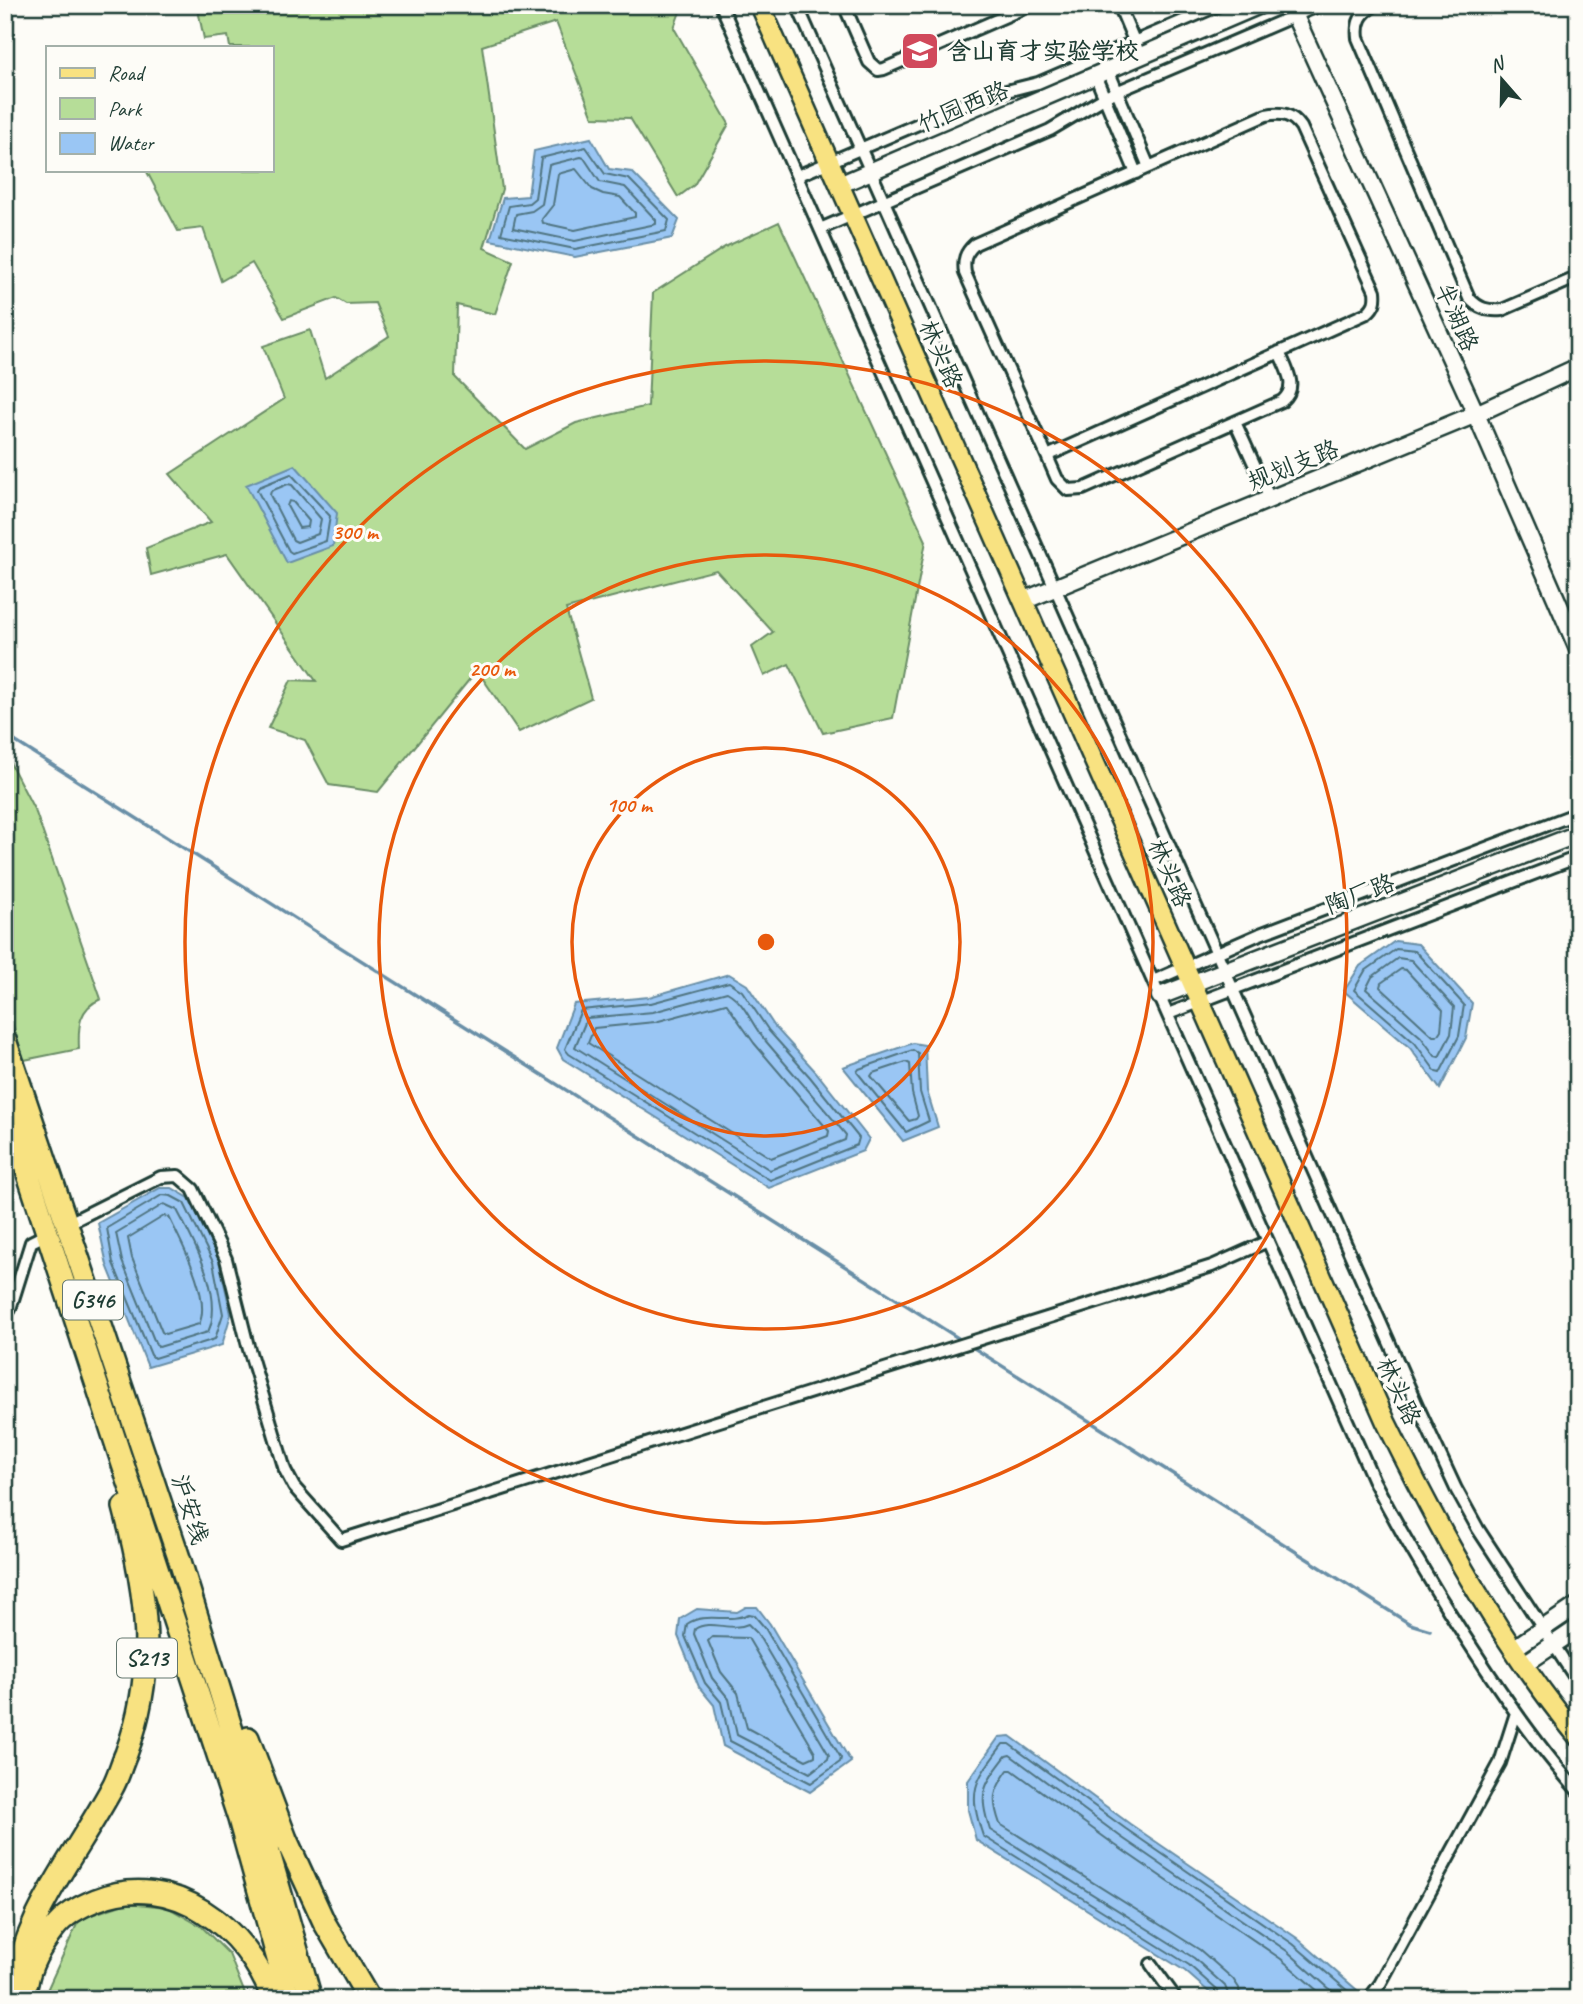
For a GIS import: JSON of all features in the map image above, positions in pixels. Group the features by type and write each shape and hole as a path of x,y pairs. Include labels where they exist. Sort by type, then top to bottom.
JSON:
{"highway":[{"name":"沪安线","path":"5,1040 58,1228 69,1295 239,1819 289,1999"},
{"name":"沪安线","path":"5,1104 58,1228 180,1561 311,1999"},
{"name":"S213","path":"12,1999 25,1940 54,1883 113,1786 138,1720 147,1655 143,1597 130,1530 69,1295"},
{"path":"180,1561 286,1839 324,1922 369,1999"},
{"path":"25,1999 28,1976 40,1947 62,1918 84,1904 108,1895 147,1890 182,1899 215,1918 245,1950 268,1986 272,1999"}],"main road":[{"name":"林头路","path":"760,5 1386,1422 1432,1515 1513,1649 1545,1696 1578,1737"}],"street":[{"path":"721,5 1374,1481 1401,1533 1452,1618 1516,1713 1578,1791"},
{"path":"797,5 1456,1489 1503,1570 1578,1682"},
{"path":"844,5 869,62 878,70 1031,5"},
{"path":"1118,5 1141,56"},
{"path":"797,176 979,98 1038,83 1220,5"},
{"name":"竹园西路","path":"839,185 1260,5"},
{"path":"820,229 1050,130 1104,98 1293,11 1320,5"},
{"path":"1375,5 1362,15 1357,26 1358,38 1469,298 1476,306 1488,311 1502,310 1578,277"},
{"name":"半湖路","path":"1293,11 1476,414 1578,649"},
{"path":"1102,73 1118,92 1149,167"},
{"path":"1102,73 1104,98 1136,173"},
{"path":"1047,456 1279,352 1367,313 1374,307 1374,290 1301,127 1295,119 1286,114 1266,115 975,244 964,257 965,273 1047,456 1062,486 1068,490 1076,491 1282,401 1288,396 1291,381 1279,352"},
{"name":"规划支路","path":"1023,601 1476,414 1578,367"},
{"path":"1235,422 1270,499"},
{"path":"1189,975 1216,953 1260,934 1578,813"},
{"name":"陶厂路","path":"1156,989 1189,975 1224,971 1578,834"},
{"path":"1168,1014 1578,857"},
{"path":"5,1316 31,1242 162,1177 178,1176 193,1189 226,1259 248,1346 285,1470 294,1487 341,1540 1212,1266 1268,1241"},
{"path":"1513,1649 1578,1605"},
{"path":"1523,1665 1578,1628"},
{"path":"1369,1999 1380,1984 1500,1763 1516,1713"},
{"path":"1151,1964 1172,1998"}],"green space":[{"path":"197,5 678,5 681,9 674,28 729,124 694,185 678,197 630,118 593,117 556,22 482,46 502,189 484,248 513,261 495,314 457,305 455,377 525,449 576,423 648,406 653,293 725,247 779,222 926,541 893,718 823,733 789,664 764,676 752,647 773,632 716,570 566,609 591,698 519,732 477,670 378,792 329,785 305,740 268,728 291,680 316,681 227,554 151,575 146,548 211,522 170,474 284,399 263,346 310,330 325,378 389,336 375,303 346,304 336,298 284,318 252,263 221,281 203,228 178,231 147,172 273,172 273,46 230,46 228,36 204,39"},
{"path":"5,753 36,813 101,999 84,1013 79,1026 79,1049 24,1060 5,1000"},
{"path":"127,1903 167,1907 202,1927 229,1954 247,1999 48,1999 48,1988 78,1922"}],"water":[{"path":"591,138 609,169 632,172 679,220 672,238 575,257 490,240 503,198 528,196 534,151"},
{"path":"295,465 337,513 333,546 287,563 246,485"},
{"path":"1395,941 1418,944 1472,1003 1466,1038 1440,1089 1410,1048 1344,991 1360,966"},
{"path":"729,974 747,985 775,1027 816,1072 869,1139 863,1151 769,1188 563,1059 557,1048 574,1004 649,997"},
{"path":"913,1043 925,1045 927,1091 938,1127 903,1141 843,1067"},
{"path":"160,1188 172,1188 189,1198 219,1260 231,1314 222,1345 148,1367 107,1265 98,1223"},
{"path":"746,1607 757,1607 770,1624 851,1762 810,1792 723,1746 714,1705 699,1687 678,1636 680,1619 697,1609 737,1612"},
{"path":"1010,1736 1130,1824 1297,1938 1357,1990 1356,1999 1217,1999 1185,1971 976,1840 968,1810 968,1781 999,1737"}],"waterway":[{"path":"5,735 1410,1624 1430,1630"}],"place":[{"name":"含山育才实验学校","path":"920,51"}]}
